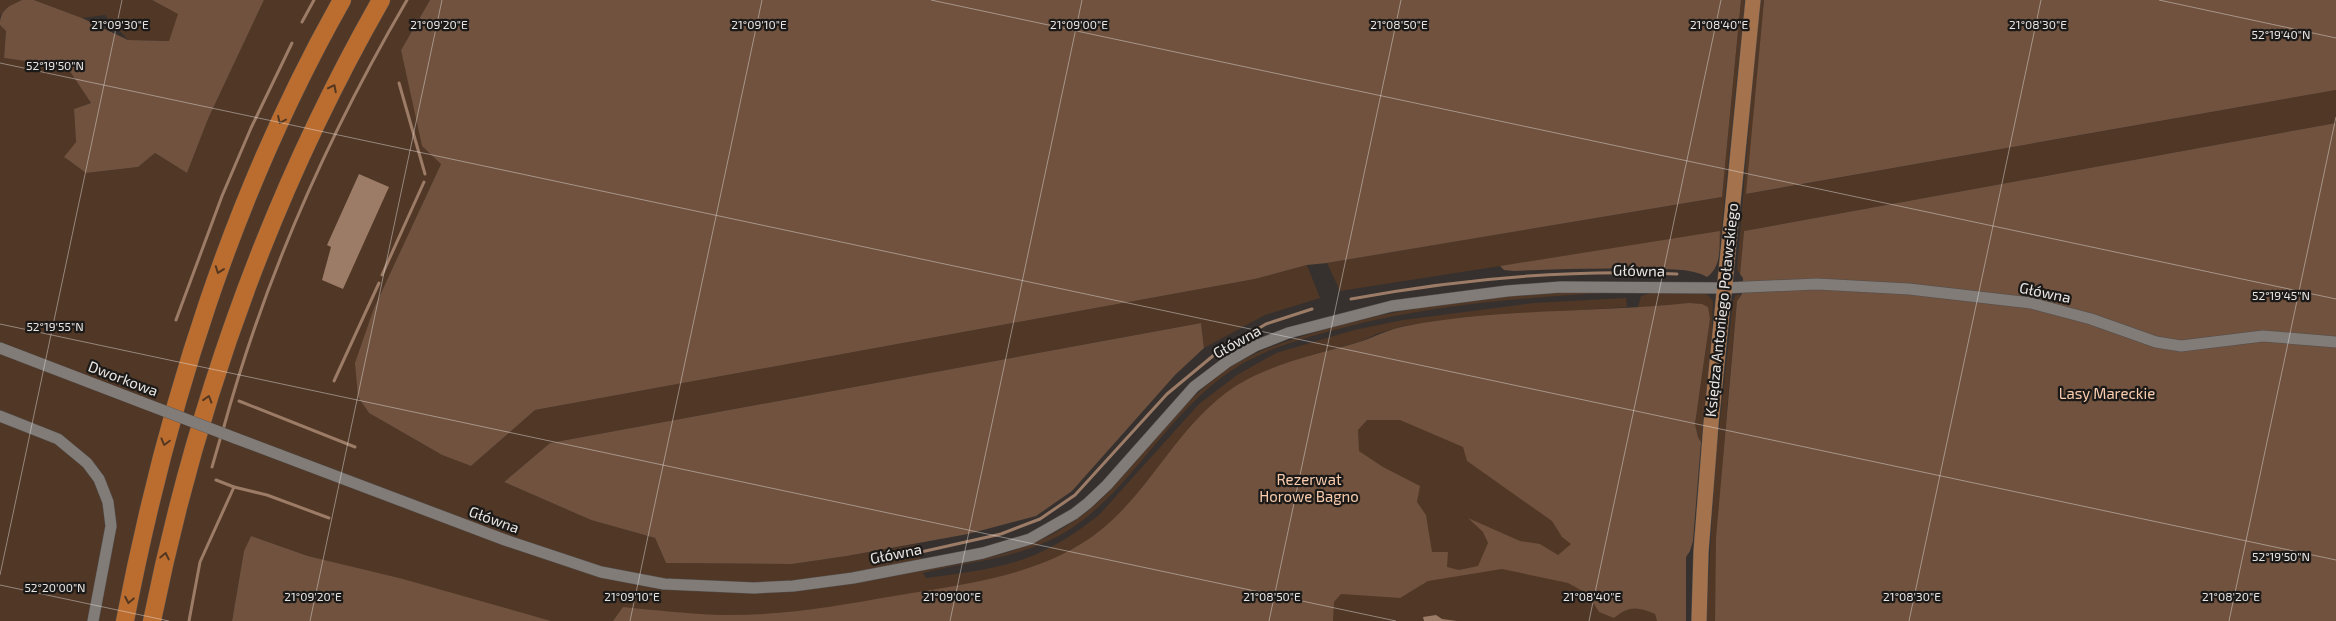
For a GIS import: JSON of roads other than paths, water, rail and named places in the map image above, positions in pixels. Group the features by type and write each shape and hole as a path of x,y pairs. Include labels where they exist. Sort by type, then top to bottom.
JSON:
{"highway":[{"path":"125,621 156,477 185,368 204,308 247,198 302,76 342,0"},
{"path":"152,621 167,548 199,428 235,321 276,211 331,93 381,0"}],"main road":[{"name":"Księdza Antoniego Poławskiego","path":"1699,621 1702,532 1752,0"}],"street":[{"name":"Główna","path":"235,438 505,540 601,572 691,587 792,586 853,578 984,553 1030,539 1074,514 1094,498 1194,387 1227,362 1254,346 1288,332 1392,306 1507,291 1606,286 1725,288 1817,284 1909,289 2031,303 2091,319 2156,342 2181,346 2263,336 2336,342"},
{"name":"Dworkowa","path":"0,348 235,438"},
{"path":"0,416 58,439 87,463 99,479 108,502 110,526 93,621"}],"waterway":[{"path":"302,22 314,0"},
{"path":"223,430 239,374 258,319 301,209 351,103 407,0"},
{"path":"176,320 222,196 251,128 292,43"},
{"path":"399,83 425,174"},
{"path":"382,275 424,182"},
{"path":"1351,299 1432,286 1513,277 1595,273 1677,274"},
{"path":"334,381 379,283"},
{"path":"921,552 1001,534 1040,519 1075,495 1167,394 1214,355 1266,324 1312,309"},
{"path":"239,401 355,447"},
{"path":"212,467 221,436"},
{"path":"189,621 200,562 234,487 216,480"},
{"path":"234,487 267,495 329,518"}],"park label":[{"name":"Lasy Mareckie","path":"2107,394"},
{"name":"Rezerwat Horowe Bagno","path":"1309,488"}]}
